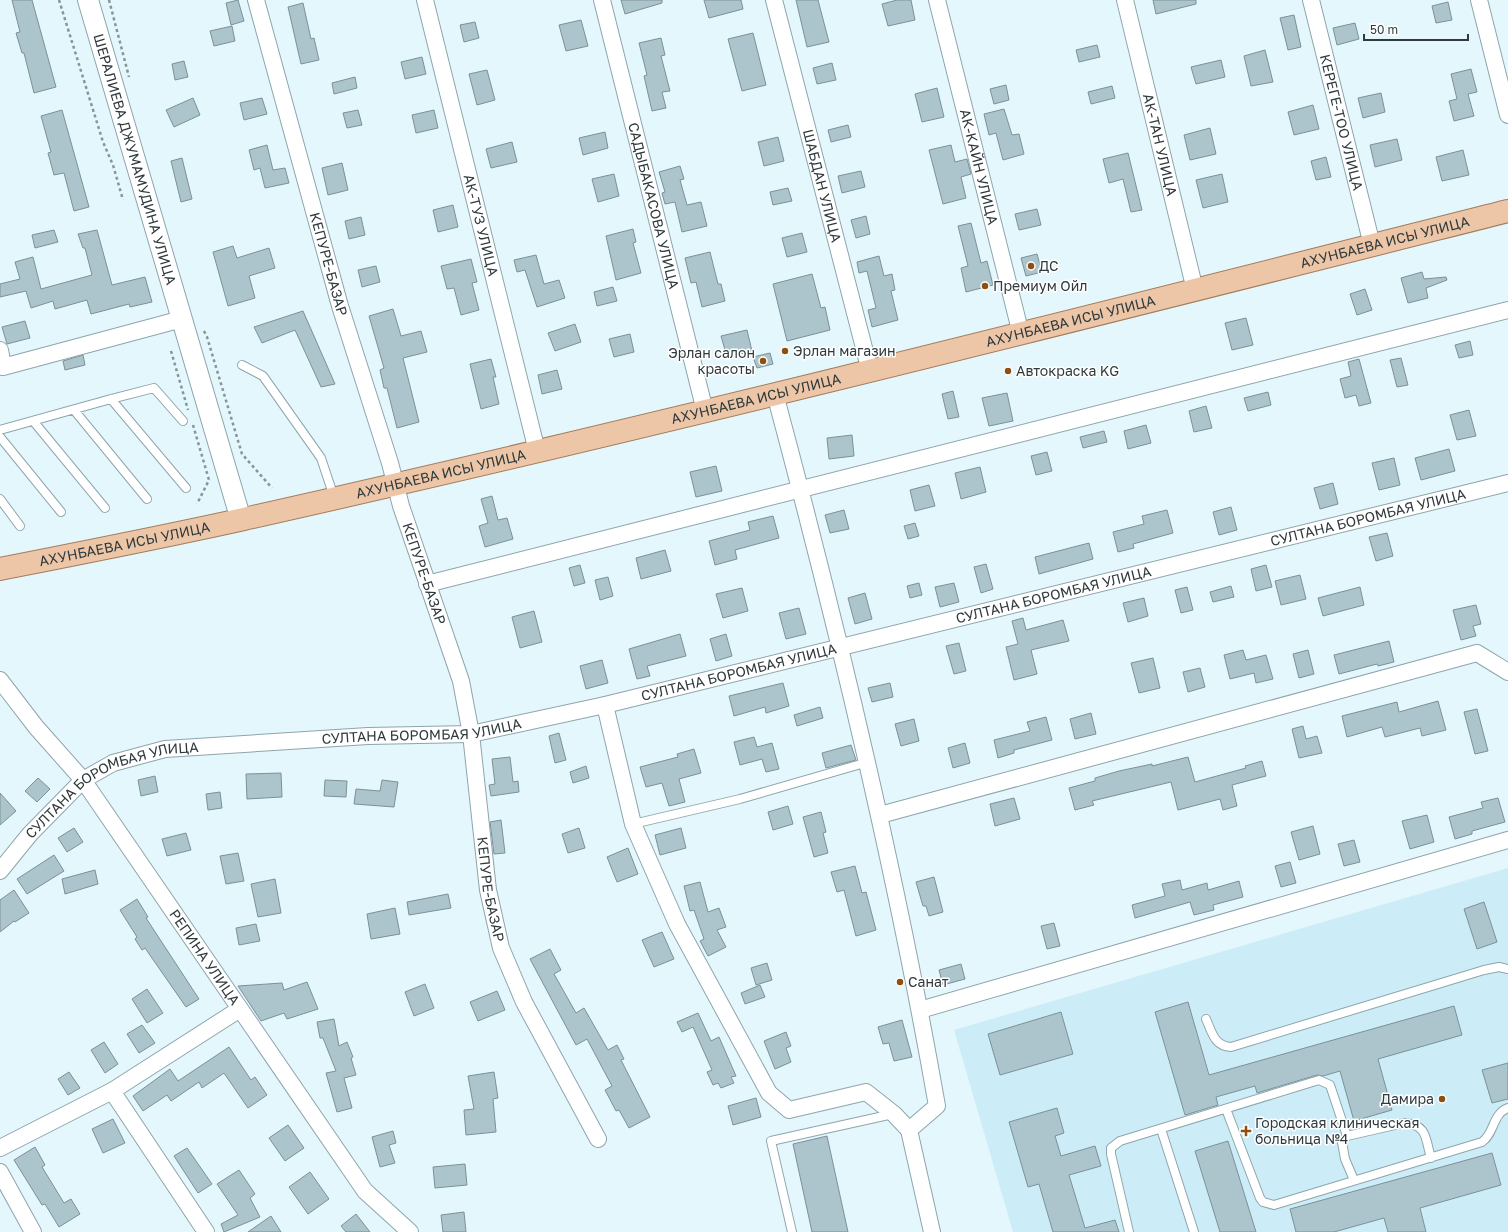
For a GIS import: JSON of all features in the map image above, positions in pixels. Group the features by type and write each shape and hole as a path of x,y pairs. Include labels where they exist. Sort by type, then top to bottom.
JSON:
{"main road":[{"name":"АХУНБАЕВА ИСЫ УЛИЦА","path":"0,569 241,520 396,485 1021,334 1508,211"}],"street":[{"name":"ШЕРАЛИЕВА ДЖУМАМУДИНА УЛИЦА","path":"88,0 241,520"},
{"name":"КЕПУРЕ-БАЗАР","path":"256,0 340,306 427,584 461,681 471,734 488,890 501,948 524,1002 598,1139"},
{"name":"АК-ТУЗ УЛИЦА","path":"425,0 536,451"},
{"name":"САДЫБАКАСОВА УЛИЦА","path":"602,0 705,411"},
{"name":"ШАБДАН УЛИЦА","path":"774,0 870,371"},
{"name":"АК-КАЙН УЛИЦА","path":"937,0 1021,334"},
{"name":"АК-ТАН УЛИЦА","path":"1125,0 1195,290"},
{"name":"КЕРЕГЕ-ТОО УЛИЦА","path":"1310,0 1372,246"},
{"path":"1479,0 1508,115"},
{"path":"427,584 1508,310"},
{"path":"0,350 3,367 182,318"},
{"path":"775,394 842,647 880,816 920,1010 937,1106 908,1130"},
{"name":"СУЛТАНА БОРОМБАЯ УЛИЦА","path":"0,871 30,834 83,780 113,763 165,749 368,736 471,734 605,705 1508,483"},
{"path":"880,816 1477,653 1508,672"},
{"name":"РЕПИНА УЛИЦА","path":"0,680 36,727 83,780 365,1191 410,1232"},
{"path":"605,705 634,824 677,924 768,1092 789,1110 866,1092 894,1114 908,1130 932,1232"},
{"path":"920,1010 1508,840"},
{"path":"0,1148 112,1091 240,1009"},
{"path":"112,1091 206,1232"},
{"path":"0,1172 32,1232"}],"lane":[{"path":"242,365 263,376 321,458 335,498"},
{"path":"0,430 34,422 154,388 184,421"},
{"path":"111,399 186,488"},
{"path":"74,410 147,499"},
{"path":"34,422 105,508"},
{"path":"0,437 61,512"},
{"path":"0,499 20,526"},
{"path":"634,824 740,800 868,762"},
{"path":"1206,1019 1216,1042 1223,1046 1231,1047 1484,970 1499,967 1508,969"},
{"path":"1129,1232 1111,1148 1120,1141 1319,1080 1330,1086 1347,1136"},
{"path":"1226,1109 1263,1202 1274,1205 1482,1142 1489,1134 1496,1116 1502,1110 1508,1108"},
{"path":"792,1232 771,1141 894,1114"},
{"path":"1354,1180 1342,1148 1342,1142 1347,1136 1404,1123 1414,1124 1420,1126 1423,1131 1431,1158"},
{"path":"1161,1129 1194,1232"}],"path":[{"path":"60,0 102,142 113,165 123,200"}],"shaded area":[{"name":"Городская клиническая больница №4","path":"1508,868 1508,1232 1013,1232 954,1030"}],"building":[{"path":"12,0 32,0 56,87 34,93 24,53 22,53 16,33 20,32"},
{"path":"238,0 244,21 231,25 226,3"},
{"path":"621,0 662,0 662,3 625,14"},
{"path":"704,0 741,0 743,9 709,18"},
{"path":"796,0 818,0 829,42 807,47"},
{"path":"897,0 911,0 915,20 888,26 882,4"},
{"path":"1153,0 1196,0 1196,4 1156,14"},
{"path":"1448,2 1452,20 1436,23 1432,6"},
{"path":"303,3 311,39 314,38 319,60 301,64 288,7"},
{"path":"1294,15 1301,47 1288,50 1280,18"},
{"path":"581,20 588,46 566,51 559,25"},
{"path":"475,22 479,38 464,42 460,25"},
{"path":"1355,23 1359,39 1337,45 1333,28"},
{"path":"232,26 235,41 214,46 210,31"},
{"path":"753,33 766,85 742,91 728,39"},
{"path":"661,38 665,55 661,56 670,91 662,92 666,108 652,111 644,76 647,75 639,43"},
{"path":"1097,45 1100,57 1079,62 1076,50"},
{"path":"1265,50 1273,82 1251,86 1244,56"},
{"path":"422,57 426,74 405,79 401,62"},
{"path":"1221,60 1225,77 1196,84 1191,67"},
{"path":"184,61 188,77 175,80 172,64"},
{"path":"832,63 836,80 817,84 813,68"},
{"path":"1471,69 1477,92 1468,94 1474,116 1454,121 1449,101 1457,99 1451,74"},
{"path":"487,70 495,100 477,105 469,74"},
{"path":"355,77 357,88 334,94 332,83"},
{"path":"1006,85 1009,100 994,104 990,89"},
{"path":"1112,86 1115,98 1091,104 1088,92"},
{"path":"937,88 944,117 922,122 915,94"},
{"path":"1381,93 1385,112 1363,118 1358,98"},
{"path":"193,98 200,115 174,127 166,110"},
{"path":"262,98 267,114 244,120 240,103"},
{"path":"1313,105 1319,129 1294,135 1288,112"},
{"path":"1004,109 1012,135 1019,134 1024,154 1003,160 996,133 989,135 984,114"},
{"path":"62,110 89,207 74,211 64,173 54,175 48,153 51,152 41,116"},
{"path":"358,110 362,125 347,128 343,113"},
{"path":"434,110 438,128 416,133 412,115"},
{"path":"848,125 851,137 831,142 828,130"},
{"path":"1210,128 1216,154 1190,160 1184,135"},
{"path":"605,132 608,148 583,155 579,138"},
{"path":"778,137 784,161 764,166 758,142"},
{"path":"1397,139 1402,160 1375,167 1370,145"},
{"path":"512,142 517,162 491,168 486,149"},
{"path":"267,145 273,170 285,168 289,183 265,188 260,168 254,170 249,150"},
{"path":"951,145 955,162 967,159 971,174 961,177 966,198 943,204 929,150"},
{"path":"1463,150 1469,175 1442,181 1436,157"},
{"path":"1128,153 1142,210 1131,212 1123,179 1109,183 1103,159"},
{"path":"1326,157 1331,177 1316,180 1311,161"},
{"path":"182,158 192,199 181,202 171,161"},
{"path":"342,163 348,190 328,195 322,168"},
{"path":"680,166 684,179 680,180 687,205 701,202 707,226 682,232 675,202 665,204 662,193 665,192 659,172"},
{"path":"861,171 865,187 842,193 838,176"},
{"path":"614,174 619,196 598,202 592,179"},
{"path":"1222,174 1228,202 1203,208 1196,180"},
{"path":"788,188 792,201 773,205 770,192"},
{"path":"453,205 458,227 438,232 433,210"},
{"path":"1037,209 1041,225 1019,230 1015,214"},
{"path":"866,216 870,234 856,238 851,220"},
{"path":"361,217 365,235 349,239 345,221"},
{"path":"971,223 981,263 987,261 993,285 966,292 961,268 968,266 958,226"},
{"path":"633,229 636,242 633,243 641,273 616,280 606,236"},
{"path":"54,230 58,242 35,248 32,235"},
{"path":"97,230 112,285 145,277 152,302 130,307 129,304 91,314 87,300 55,309 53,301 31,308 26,291 0,297 0,284 20,279 15,262 33,257 41,289 92,275 85,248 83,248 78,234"},
{"path":"802,233 807,252 787,257 782,238"},
{"path":"233,246 237,258 269,248 275,268 249,276 255,298 228,306 213,252"},
{"path":"710,252 718,284 721,284 725,301 702,307 696,282 691,283 685,258"},
{"path":"1037,254 1042,272 1026,276 1021,258"},
{"path":"536,255 544,284 559,280 565,298 537,307 525,270 517,272 514,260"},
{"path":"879,256 884,276 892,274 895,290 891,291 898,320 872,327 868,310 876,308 867,271 859,273 857,262"},
{"path":"471,259 477,282 472,283 479,310 461,315 454,288 447,289 441,266"},
{"path":"376,266 380,282 362,287 358,270"},
{"path":"1422,272 1424,279 1446,277 1447,280 1426,288 1428,298 1408,303 1401,278"},
{"path":"812,274 821,308 825,307 830,330 787,341 773,284"},
{"path":"613,287 617,301 597,306 594,292"},
{"path":"1365,289 1372,310 1357,315 1350,294"},
{"path":"393,309 401,336 421,331 427,352 403,358 419,422 397,428 387,388 384,388 380,370 384,368 369,316"},
{"path":"303,311 335,384 321,387 295,330 262,343 254,327"},
{"path":"1246,318 1253,345 1232,350 1225,323"},
{"path":"25,321 30,338 7,344 2,327"},
{"path":"575,324 581,342 555,351 548,333"},
{"path":"747,330 752,351 727,357 721,336"},
{"path":"630,334 634,352 614,357 609,339"},
{"path":"1470,341 1473,355 1459,358 1455,345"},
{"name":"Эрлан салон красоты","path":"770,353 773,364 757,368 753,357"},
{"path":"83,355 85,365 65,370 63,361"},
{"path":"1401,358 1408,385 1397,387 1390,360"},
{"path":"491,359 496,377 493,377 499,404 481,409 470,364"},
{"path":"1359,359 1371,403 1359,406 1356,395 1345,398 1340,379 1351,376 1348,362"},
{"path":"557,370 562,389 542,394 538,375"},
{"path":"953,391 959,417 948,419 942,394"},
{"path":"1268,392 1271,405 1248,411 1244,398"},
{"path":"1007,393 1013,421 989,426 982,398"},
{"path":"1206,406 1212,428 1194,432 1189,411"},
{"path":"1469,410 1476,436 1457,440 1450,415"},
{"path":"1146,425 1151,443 1128,449 1124,431"},
{"path":"1104,431 1107,442 1083,448 1080,437"},
{"path":"852,435 854,456 829,459 827,438"},
{"path":"1449,449 1455,471 1421,480 1415,458"},
{"path":"1047,452 1052,471 1036,475 1031,456"},
{"path":"1394,458 1400,485 1379,490 1372,463"},
{"path":"716,466 722,491 696,497 690,472"},
{"path":"980,467 986,492 961,499 955,473"},
{"path":"1333,483 1338,504 1320,509 1314,488"},
{"path":"929,485 935,506 915,511 910,490"},
{"path":"492,496 498,520 507,518 513,539 485,547 479,526 488,523 481,499"},
{"path":"1231,507 1237,530 1219,535 1213,512"},
{"path":"844,510 849,529 830,533 825,515"},
{"path":"1167,510 1173,533 1133,544 1134,548 1118,552 1113,532 1144,524 1142,516"},
{"path":"773,516 779,538 735,550 737,559 715,565 709,541 750,530 748,522"},
{"path":"915,523 919,536 908,539 904,526"},
{"path":"1387,533 1393,556 1376,561 1369,537"},
{"path":"1089,543 1093,559 1039,574 1035,557"},
{"path":"665,550 671,571 641,579 636,558"},
{"path":"986,564 993,589 981,593 974,567"},
{"path":"580,565 585,583 574,586 569,568"},
{"path":"1266,565 1272,587 1256,591 1251,569"},
{"path":"1300,575 1306,599 1281,605 1275,581"},
{"path":"608,577 613,596 600,600 595,580"},
{"path":"919,583 922,595 910,598 907,586"},
{"path":"954,583 959,602 940,607 935,587"},
{"path":"1231,586 1234,597 1213,602 1210,592"},
{"path":"1187,587 1193,610 1181,613 1175,590"},
{"path":"1360,587 1364,605 1323,616 1318,598"},
{"path":"742,588 748,611 723,618 716,594"},
{"path":"865,593 872,619 855,624 848,598"},
{"path":"1144,598 1148,616 1128,622 1123,603"},
{"path":"1476,605 1481,624 1473,626 1476,636 1461,640 1453,610"},
{"path":"799,608 806,634 786,639 779,613"},
{"path":"534,611 542,642 520,648 512,617"},
{"path":"1023,618 1026,630 1063,620 1069,641 1031,650 1037,674 1014,680 1006,647 1018,644 1012,621"},
{"path":"680,634 686,656 647,666 650,676 637,679 629,649"},
{"path":"726,634 732,656 716,661 710,639"},
{"path":"1389,641 1394,662 1378,666 1377,664 1339,674 1334,655"},
{"path":"959,643 966,671 954,674 946,646"},
{"path":"1243,650 1246,660 1266,655 1273,679 1256,683 1254,673 1230,679 1224,655"},
{"path":"1308,650 1314,674 1299,678 1293,654"},
{"path":"1153,658 1160,688 1139,693 1131,663"},
{"path":"602,660 608,683 586,689 580,666"},
{"path":"1200,668 1205,687 1188,692 1183,672"},
{"path":"783,683 789,706 766,713 765,707 734,716 729,696"},
{"path":"890,683 893,697 872,702 868,688"},
{"path":"1438,701 1446,730 1422,736 1420,728 1385,737 1382,727 1347,737 1342,716 1397,702 1399,712"},
{"path":"820,707 823,718 797,726 794,715"},
{"path":"1477,709 1488,751 1475,754 1464,712"},
{"path":"1091,713 1096,734 1075,739 1070,719"},
{"path":"1046,717 1052,740 1014,750 1014,753 998,758 994,740 1030,731 1027,722"},
{"path":"914,719 919,741 901,746 895,724"},
{"path":"1303,726 1306,739 1317,736 1322,753 1299,758 1292,729"},
{"path":"559,733 566,760 555,763 549,736"},
{"path":"754,737 757,747 772,743 779,769 766,772 762,759 740,765 734,742"},
{"path":"965,743 970,763 953,768 948,748"},
{"path":"851,745 856,760 826,768 822,753"},
{"path":"694,749 701,773 679,779 685,802 669,806 662,783 646,787 640,767 678,757 677,754"},
{"path":"510,757 513,782 518,781 519,792 491,796 489,785 495,784 492,759"},
{"path":"1188,757 1195,782 1246,768 1245,766 1262,761 1266,776 1232,785 1237,806 1223,810 1220,799 1178,810 1171,782 1092,801 1094,805 1075,810 1069,788 1095,781 1095,778 1119,771 1152,764 1152,766"},
{"path":"586,766 589,778 573,783 570,772"},
{"path":"281,773 282,797 247,799 246,774"},
{"path":"155,776 158,792 141,796 138,780"},
{"path":"38,778 50,789 37,802 25,791"},
{"path":"325,780 347,781 346,797 324,796"},
{"path":"382,780 398,782 394,807 354,804 356,789 380,791"},
{"path":"220,792 222,808 208,810 206,794"},
{"path":"0,793 16,811 0,825"},
{"path":"1014,798 1020,819 995,826 990,804"},
{"path":"1498,798 1505,822 1472,831 1472,834 1455,839 1449,817 1483,808 1481,802"},
{"path":"788,806 793,824 773,830 768,812"},
{"path":"821,812 826,832 823,833 828,853 814,857 803,817"},
{"path":"1427,815 1434,842 1410,849 1402,821"},
{"path":"501,820 505,853 494,854 490,822"},
{"path":"1313,826 1320,854 1299,860 1291,832"},
{"path":"74,828 83,842 67,852 58,838"},
{"path":"579,828 585,848 568,853 562,834"},
{"path":"681,828 686,848 660,855 655,835"},
{"path":"186,833 191,850 167,856 162,839"},
{"path":"1354,840 1360,862 1344,866 1338,844"},
{"path":"628,848 638,874 617,882 607,857"},
{"path":"238,853 244,881 226,884 220,856"},
{"path":"54,855 64,871 27,894 17,879"},
{"path":"1290,862 1296,883 1281,887 1275,866"},
{"path":"855,866 862,893 866,892 876,930 856,936 844,890 837,892 831,872"},
{"path":"95,870 98,884 65,894 62,879"},
{"path":"934,877 943,912 929,916 926,906 923,906 916,882"},
{"path":"275,879 281,913 258,917 251,884"},
{"path":"1180,880 1182,890 1207,883 1208,890 1239,881 1243,897 1213,905 1214,910 1194,915 1190,902 1135,918 1132,905 1165,896 1162,884"},
{"path":"700,882 708,912 719,908 726,927 717,930 726,947 708,956 700,941 704,939 694,910 690,911 684,886"},
{"path":"14,890 29,913 15,922 14,921 0,932 0,900"},
{"path":"448,894 451,908 409,915 407,902"},
{"path":"137,899 148,917 146,918 199,999 186,1007 145,948 142,950 135,939 137,937 120,910"},
{"path":"1484,902 1497,942 1477,949 1464,909"},
{"path":"395,908 400,934 371,939 367,914"},
{"path":"1054,923 1060,946 1047,949 1041,926"},
{"path":"256,924 260,941 239,945 236,928"},
{"path":"662,932 674,959 654,967 642,940"},
{"path":"550,949 561,970 554,974 576,1013 584,1008 608,1050 617,1045 624,1059 621,1060 650,1117 629,1128 619,1110 616,1111 605,1090 612,1086 587,1039 576,1045 530,959"},
{"path":"767,963 772,980 756,985 751,968"},
{"path":"961,964 965,979 943,985 939,970"},
{"path":"307,982 318,1009 287,1019 284,1013 261,1021 238,986 282,983 284,990"},
{"path":"425,984 434,1008 414,1016 405,992"},
{"path":"760,985 765,997 745,1004 741,993"},
{"path":"147,989 163,1013 147,1023 132,999"},
{"path":"497,991 505,1010 478,1021 470,1002"},
{"path":"1188,1002 1209,1075 1454,1006 1462,1035 1378,1059 1392,1110 1354,1121 1340,1071 1323,1076 1317,1075 1257,1093 1255,1086 1216,1097 1218,1105 1185,1115 1155,1012"},
{"path":"1061,1012 1073,1054 1000,1075 988,1034"},
{"path":"698,1013 711,1041 719,1037 736,1076 731,1077 734,1083 721,1088 718,1083 713,1085 707,1072 712,1070 693,1027 682,1032 677,1022"},
{"path":"334,1019 339,1046 347,1042 353,1057 351,1058 356,1075 344,1078 352,1108 337,1112 326,1073 336,1071 323,1038 320,1038 317,1022"},
{"path":"902,1020 912,1057 894,1061 889,1043 883,1044 878,1027"},
{"path":"142,1025 155,1043 139,1053 127,1034"},
{"path":"786,1032 791,1046 786,1048 791,1062 775,1069 764,1041"},
{"path":"104,1042 118,1064 105,1073 91,1050"},
{"path":"229,1047 251,1080 255,1077 267,1095 248,1108 224,1073 202,1088 199,1082 171,1101 167,1095 143,1111 133,1096 170,1069 178,1081"},
{"path":"1508,1063 1508,1099 1492,1103 1482,1070"},
{"path":"69,1072 80,1088 68,1095 58,1079"},
{"path":"494,1072 498,1098 493,1099 496,1132 466,1135 464,1110 474,1109 468,1076"},
{"path":"756,1098 761,1117 733,1125 728,1106"},
{"path":"1057,1108 1064,1133 1055,1136 1061,1156 1095,1146 1101,1166 1069,1175 1085,1228 1115,1220 1119,1232 1053,1232 1039,1184 1028,1187 1009,1122"},
{"path":"113,1119 125,1143 103,1153 92,1129"},
{"path":"288,1125 304,1148 285,1161 269,1138"},
{"path":"393,1131 396,1143 389,1145 395,1163 380,1167 372,1137"},
{"path":"827,1136 848,1232 812,1232 793,1144"},
{"path":"1228,1141 1256,1232 1220,1232 1195,1151"},
{"path":"35,1147 45,1165 42,1167 64,1203 71,1199 80,1214 59,1227 45,1204 42,1205 14,1160"},
{"path":"187,1148 212,1184 198,1193 174,1156"},
{"path":"1492,1153 1501,1185 1420,1208 1426,1232 1388,1232 1384,1218 1334,1232 1296,1232 1290,1209"},
{"path":"465,1164 467,1185 435,1188 433,1167"},
{"path":"239,1170 255,1194 250,1198 260,1217 224,1232 221,1224 238,1215 217,1184"},
{"path":"310,1172 329,1199 308,1214 289,1187"},
{"path":"464,1212 466,1232 443,1232 441,1215"},
{"path":"356,1214 370,1232 346,1232 341,1226"},
{"path":"271,1216 281,1232 248,1232"}],"place":[{"name":"ДС","path":"1031,266"},
{"name":"Премиум Ойл","path":"985,286"},
{"name":"Эрлан магазин","path":"785,351"},
{"name":"Эрлан салон красоты","path":"763,361"},
{"name":"Автокраска KG","path":"1008,371"},
{"name":"Санат","path":"900,982"},
{"name":"Дамира","path":"1442,1099"},
{"name":"Городская клиническая больница №4","path":"1246,1131"}]}
